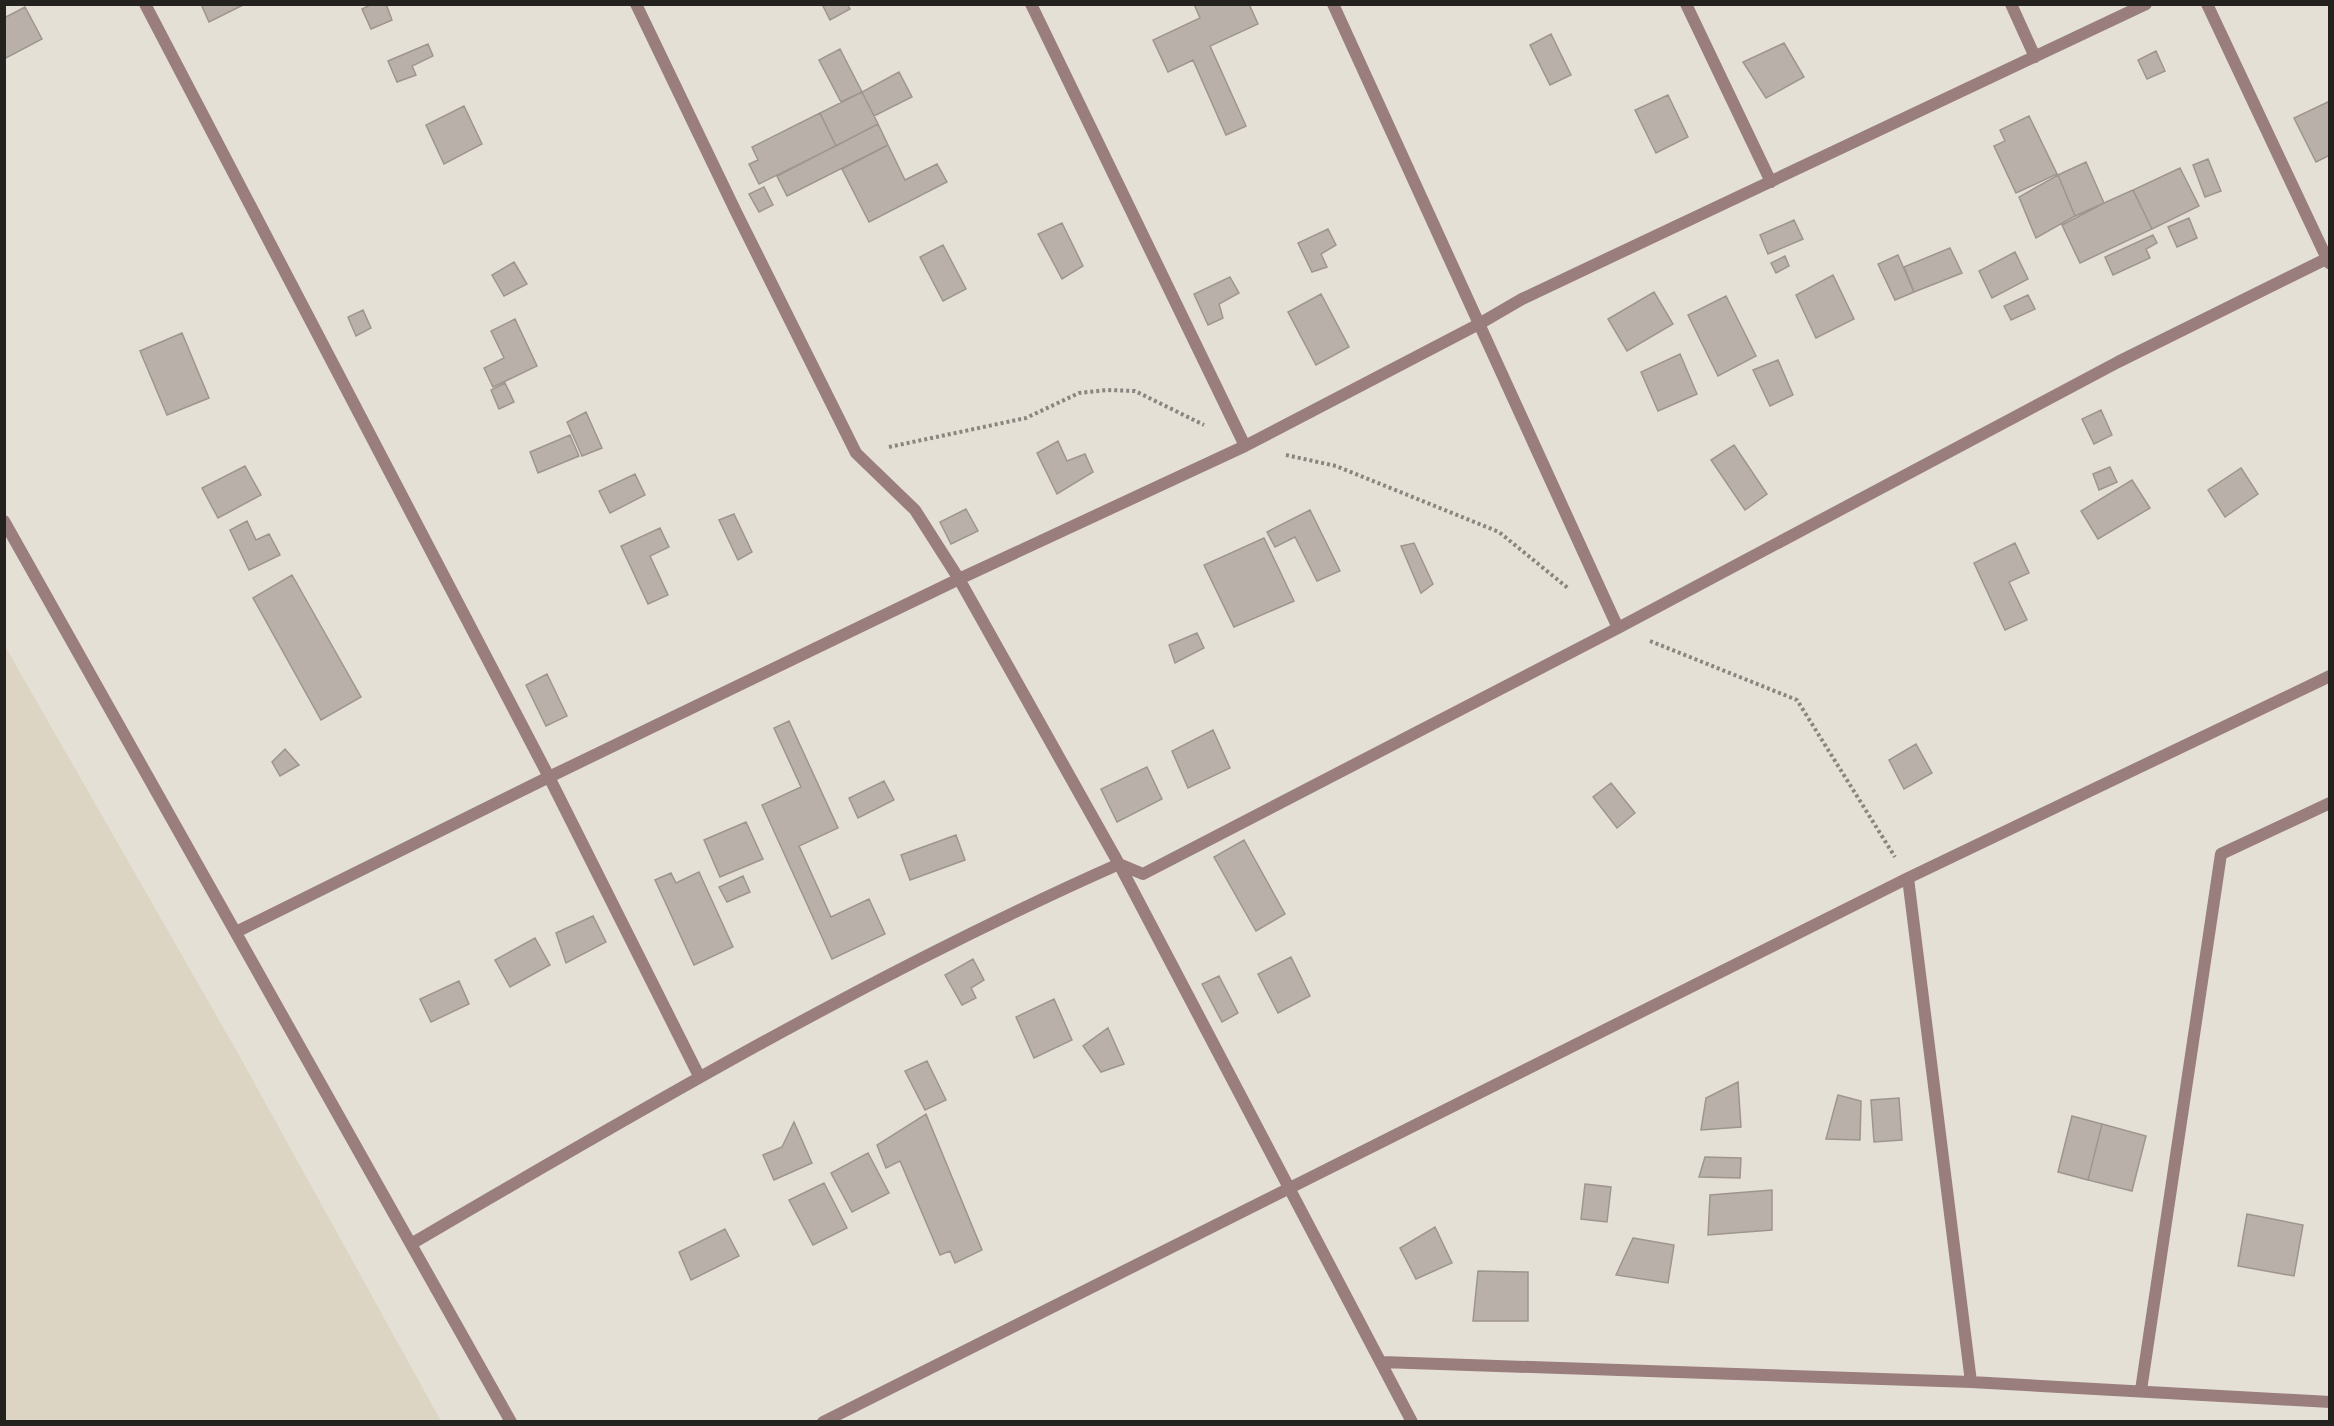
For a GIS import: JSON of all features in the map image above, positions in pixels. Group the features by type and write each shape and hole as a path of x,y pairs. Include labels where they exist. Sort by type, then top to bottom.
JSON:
{"street":[{"path":"145,4 549,777 699,1076"},
{"path":"636,4 856,453 915,510 959,579 1119,864 1412,1422"},
{"path":"1030,4 1245,446"},
{"path":"1333,4 1618,628"},
{"path":"1686,4 1771,182"},
{"path":"2011,4 2035,57"},
{"path":"236,932 549,777 959,579 1245,446 1479,324 1522,299 2146,4"},
{"path":"411,1244 699,1076 979,929 1119,864 1143,874 1618,628 2118,362 2328,260 2207,4"},
{"path":"4,521 511,1422"},
{"path":"823,1422 1908,878 2330,676"},
{"path":"2141,1390 2221,854 2330,803"},
{"path":"1908,878 1971,1382"},
{"path":"1382,1362 1971,1382 2330,1401"}],"path":[{"path":"1618,628 1797,700 1908,878"}],"shaded area":[{"path":"5,646 239,1055 441,1421 5,1421"}],"building":[{"path":"201,4 245,4 209,22"},
{"path":"372,4 386,4 392,20 371,29 362,9"},
{"path":"822,4 847,4 850,9 830,20"},
{"path":"1194,4 1249,4 1258,24 1210,46 1246,126 1226,135 1193,60 1168,72 1153,40 1200,18"},
{"path":"25,7 42,39 4,59 4,18"},
{"path":"1551,34 1571,75 1550,85 1530,45"},
{"path":"1784,43 1804,77 1766,98 1743,62"},
{"path":"428,44 433,56 412,66 416,75 397,82 388,61"},
{"path":"840,49 862,92 841,102 819,60"},
{"path":"2156,51 2165,71 2147,79 2138,60"},
{"path":"899,72 912,97 874,116 862,92"},
{"path":"862,92 878,124 836,146 820,113"},
{"path":"1668,95 1688,137 1656,153 1635,110"},
{"path":"2330,101 2330,155 2316,162 2294,118"},
{"path":"464,106 482,144 444,164 426,125"},
{"path":"820,113 836,146 759,184 749,164 758,160 752,147"},
{"path":"2029,116 2057,174 2016,193 1994,146 2005,141 2000,130"},
{"path":"878,124 888,145 787,196 777,176"},
{"path":"888,145 905,180 937,164 947,182 869,222 842,169"},
{"path":"2208,159 2221,191 2205,197 2193,165"},
{"path":"2086,162 2104,203 2075,216 2058,175"},
{"path":"2180,168 2199,206 2152,229 2133,190"},
{"path":"2058,175 2075,216 2036,238 2019,197"},
{"path":"764,187 773,205 759,212 749,194"},
{"path":"2133,190 2152,229 2080,263 2062,225"},
{"path":"2189,218 2197,238 2177,247 2168,227"},
{"path":"1794,220 1803,239 1768,254 1760,235"},
{"path":"1062,223 1083,266 1062,279 1038,234"},
{"path":"1328,229 1336,245 1321,254 1327,267 1312,272 1298,243"},
{"path":"2153,235 2157,243 2146,249 2150,258 2113,275 2105,257"},
{"path":"943,245 966,289 943,301 920,257"},
{"path":"1950,248 1962,273 1914,292 1904,267"},
{"path":"2015,252 2028,279 1992,298 1979,271"},
{"path":"1898,255 1914,292 1895,300 1878,264"},
{"path":"1785,256 1789,266 1776,273 1771,263"},
{"path":"514,262 527,284 504,296 492,275"},
{"path":"1833,275 1854,319 1816,338 1796,295"},
{"path":"1230,277 1239,293 1219,304 1223,318 1208,325 1194,294"},
{"path":"1654,292 1673,324 1627,351 1608,319"},
{"path":"1321,294 1349,347 1316,365 1288,312"},
{"path":"2028,295 2035,309 2011,320 2004,306"},
{"path":"1726,296 1756,356 1718,376 1688,315"},
{"path":"363,310 371,328 356,336 348,317"},
{"path":"515,319 537,366 493,387 484,368 504,358 491,331"},
{"path":"182,333 209,398 167,415 140,351"},
{"path":"1680,354 1697,394 1658,411 1641,372"},
{"path":"1778,360 1793,395 1770,406 1753,370"},
{"path":"505,383 514,402 499,409 491,390"},
{"path":"2101,410 2112,435 2094,444 2082,419"},
{"path":"586,412 602,448 582,456 567,422"},
{"path":"570,435 579,456 538,473 530,452"},
{"path":"1058,441 1067,461 1085,454 1093,472 1057,494 1037,453"},
{"path":"1734,445 1767,494 1745,510 1711,460"},
{"path":"245,466 261,495 218,518 202,488"},
{"path":"2110,467 2117,482 2099,490 2093,474"},
{"path":"2241,468 2258,494 2225,517 2208,490"},
{"path":"635,474 645,495 610,513 599,491"},
{"path":"2132,480 2150,508 2098,539 2081,511"},
{"path":"966,509 978,531 951,544 940,522"},
{"path":"1310,510 1340,571 1317,581 1295,537 1275,547 1267,532"},
{"path":"734,514 752,552 738,560 719,520"},
{"path":"247,521 256,540 269,534 280,555 249,570 230,530"},
{"path":"660,528 669,547 650,556 668,595 648,604 621,546"},
{"path":"1264,538 1294,601 1234,627 1204,565"},
{"path":"1414,543 1433,584 1421,593 1401,546"},
{"path":"2015,543 2029,573 2009,582 2027,620 2005,630 1974,563"},
{"path":"292,575 361,697 321,720 253,598"},
{"path":"1197,633 1204,648 1175,663 1169,645"},
{"path":"547,674 567,716 546,726 526,685"},
{"path":"789,721 838,828 799,846 831,917 869,899 885,934 832,959 762,805 801,787 774,728"},
{"path":"1213,730 1230,768 1188,788 1172,751"},
{"path":"1916,744 1932,773 1904,789 1889,760"},
{"path":"285,749 299,765 280,776 272,762"},
{"path":"1147,767 1162,799 1117,822 1101,789"},
{"path":"884,781 894,800 858,818 849,798"},
{"path":"1611,783 1635,813 1617,828 1593,797"},
{"path":"746,822 763,859 720,877 704,840"},
{"path":"956,835 965,860 910,880 901,855"},
{"path":"1244,840 1285,914 1256,931 1214,857"},
{"path":"699,872 733,947 694,965 655,880 671,873 676,883"},
{"path":"743,876 750,892 727,902 719,887"},
{"path":"593,916 606,942 566,963 556,933"},
{"path":"535,938 550,965 510,987 495,960"},
{"path":"1291,957 1310,996 1278,1013 1258,974"},
{"path":"973,959 984,980 971,988 976,998 962,1005 945,975"},
{"path":"1219,976 1238,1013 1222,1022 1202,984"},
{"path":"459,981 469,1004 431,1022 420,999"},
{"path":"1054,999 1072,1040 1034,1058 1016,1017"},
{"path":"1108,1028 1124,1064 1101,1072 1083,1046"},
{"path":"927,1061 946,1100 925,1110 905,1071"},
{"path":"1738,1082 1741,1127 1701,1130 1706,1098"},
{"path":"1838,1095 1861,1101 1860,1140 1826,1139"},
{"path":"1899,1098 1902,1140 1874,1142 1871,1100"},
{"path":"926,1114 982,1250 955,1263 950,1251 940,1255 900,1161 886,1168 877,1145"},
{"path":"2072,1116 2102,1124 2088,1180 2058,1172"},
{"path":"794,1122 812,1163 774,1180 763,1155 782,1147"},
{"path":"2102,1124 2146,1136 2132,1191 2088,1180"},
{"path":"868,1153 889,1193 852,1212 831,1173"},
{"path":"1705,1157 1741,1158 1740,1178 1699,1177"},
{"path":"824,1183 847,1228 813,1245 789,1200"},
{"path":"1585,1184 1611,1187 1607,1222 1581,1219"},
{"path":"1772,1190 1772,1230 1708,1235 1710,1195"},
{"path":"2247,1214 2303,1225 2294,1276 2238,1266"},
{"path":"1435,1227 1452,1263 1416,1279 1400,1248"},
{"path":"725,1229 739,1256 691,1280 679,1252"},
{"path":"1633,1238 1674,1245 1668,1283 1616,1275"},
{"path":"1478,1271 1528,1272 1528,1321 1473,1321"}]}
